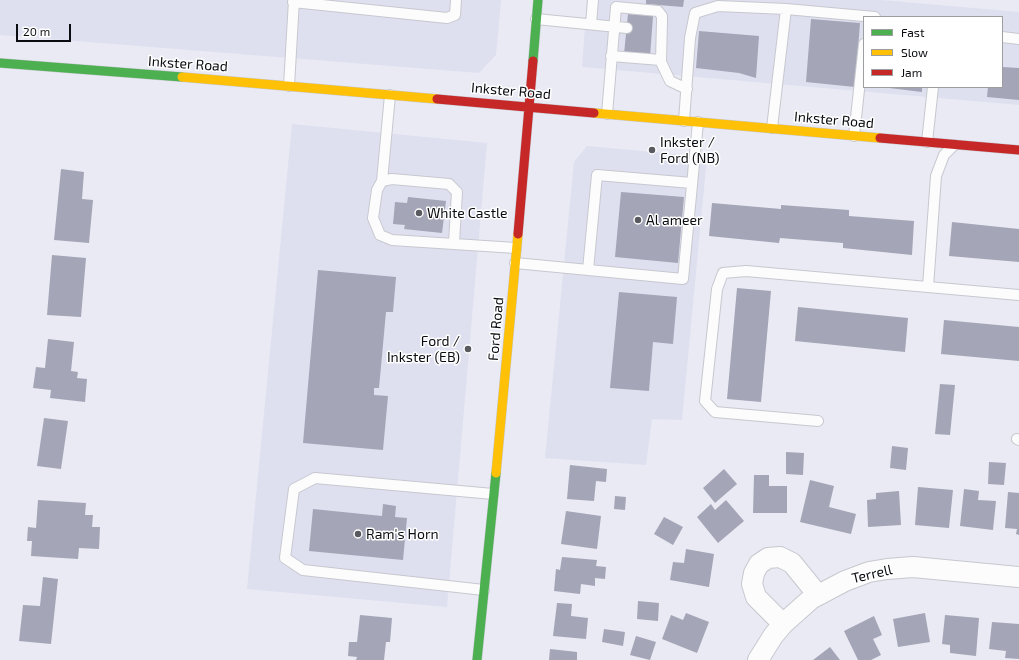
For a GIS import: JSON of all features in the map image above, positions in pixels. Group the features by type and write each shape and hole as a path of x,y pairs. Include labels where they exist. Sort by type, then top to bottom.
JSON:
{"main road":[{"name":"Ford Road","path":"477,660 506,369 538,0"},
{"name":"Inkster Road","path":"0,63 289,86 1019,150"}],"street":[{"path":"783,624 756,598 752,584 754,573 759,564 768,558 780,557 792,563 818,595"},
{"name":"Terrell","path":"758,660 772,636 796,611 818,595 845,580 887,569 913,567 1019,577"}],"lane":[{"path":"289,86 294,1 447,18 455,15 456,0"},
{"path":"591,24 593,0"},
{"path":"607,114 611,56 617,4 641,4 658,12 662,16 657,31 661,60 665,74 670,81 686,89"},
{"path":"684,121 690,38 695,13 718,6 786,9 867,16"},
{"path":"772,128 786,9"},
{"path":"536,19 626,28"},
{"path":"1003,37 1019,39"},
{"path":"854,136 863,53"},
{"path":"611,56 661,60"},
{"path":"927,142 933,88"},
{"path":"390,95 382,181 377,190 373,218 380,235 392,240 435,244 454,243 516,248"},
{"path":"515,263 683,279 698,122"},
{"path":"928,288 936,176 944,155 954,144"},
{"path":"588,270 597,175 692,183"},
{"path":"382,181 392,179 449,184 457,192 454,243"},
{"path":"818,421 715,412 705,400 716,289 723,273 746,271 1019,295"},
{"path":"484,590 303,570 285,558 294,489 315,478 493,494"}],"shaded area":[{"path":"0,0 501,0 496,55 479,73 0,35"},
{"path":"587,0 881,0 1019,12 1019,105 582,67"},
{"path":"292,124 487,143 447,607 247,589"},
{"path":"587,146 707,157 682,420 652,419 646,465 545,458 574,162"}],"building":[{"path":"646,0 684,0 683,7 646,4"},
{"path":"628,14 653,16 650,57 624,54"},
{"path":"811,19 860,23 855,87 806,82"},
{"path":"699,31 759,36 756,78 739,73 696,68"},
{"path":"1003,67 1019,68 1019,100 987,97 988,88 1003,88"},
{"path":"889,88 922,88 922,92"},
{"path":"61,169 84,172 82,199 93,200 89,243 54,240"},
{"path":"621,192 684,197 678,263 615,257"},
{"name":"White Castle","path":"408,197 446,201 442,233 404,229 405,225 393,224 395,202 407,203"},
{"path":"712,203 781,209 781,205 849,210 849,216 914,221 912,255 843,248 843,243 780,238 779,243 709,236"},
{"path":"952,222 1019,229 1019,262 949,256"},
{"path":"52,255 86,258 81,317 47,315"},
{"path":"318,270 396,277 393,312 386,312 379,388 374,388 374,395 388,396 383,450 303,443"},
{"path":"737,288 771,291 761,402 727,399"},
{"path":"619,292 677,297 673,344 653,342 649,391 610,388"},
{"path":"798,307 908,318 905,352 795,341"},
{"path":"944,320 1019,327 1019,361 941,354"},
{"path":"48,339 74,342 71,371 78,372 77,378 87,379 85,402 50,398 51,390 33,388 36,367 45,368"},
{"path":"940,384 955,385 950,435 935,434"},
{"path":"44,418 68,421 61,469 37,466"},
{"path":"892,446 908,448 906,470 890,468"},
{"path":"786,452 804,453 803,475 786,474"},
{"path":"989,462 1006,463 1004,485 988,484"},
{"path":"570,465 607,469 606,482 596,481 594,501 567,499"},
{"path":"724,469 737,484 715,503 703,488"},
{"path":"754,475 769,475 769,486 787,486 787,513 753,513"},
{"path":"810,480 834,486 829,507 856,514 851,534 800,522"},
{"path":"918,487 953,490 949,528 915,525"},
{"path":"964,489 979,491 978,500 996,501 993,530 960,526"},
{"path":"899,491 901,525 868,527 867,500 876,499 876,493"},
{"path":"1008,492 1019,493 1019,535 1016,534 1017,529 1005,528"},
{"path":"615,496 626,497 625,510 614,509"},
{"path":"38,500 86,503 85,515 93,515 92,527 100,527 99,549 79,548 78,559 31,556 32,541 27,541 28,527 36,528"},
{"path":"726,500 744,521 718,543 697,517 711,504 715,510"},
{"name":"Ram's Horn","path":"383,504 396,506 395,517 407,518 403,560 309,551 313,509 382,516"},
{"path":"566,511 601,516 597,549 561,544"},
{"path":"664,517 683,527 673,545 654,534"},
{"path":"686,549 714,554 709,587 670,580 673,562 684,563"},
{"path":"562,557 597,560 596,566 606,567 605,579 595,578 595,586 581,584 580,594 554,591 556,569 560,570"},
{"path":"43,577 58,579 51,644 19,641 23,605 40,606"},
{"path":"638,601 659,603 658,621 637,619"},
{"path":"557,603 572,604 571,616 588,618 586,639 553,636"},
{"path":"686,613 709,622 697,653 662,639 671,615 683,620"},
{"path":"925,613 930,642 898,647 893,619"},
{"path":"360,615 392,618 390,642 386,642 384,660 356,660 357,657 348,656 349,642 357,642"},
{"path":"945,615 979,618 976,656 950,653 950,645 942,644"},
{"path":"874,616 882,635 873,639 881,655 871,660 858,660 844,631"},
{"path":"992,622 1019,624 1019,659 1005,658 1006,651 989,649"},
{"path":"604,629 625,632 623,646 602,642"},
{"path":"636,636 656,642 650,660 630,655"},
{"path":"830,647 840,660 813,660"},
{"path":"550,649 577,652 577,660 549,660"}],"traffic: fast":[{"path":"533,61 538,0"},
{"path":"0,63 182,77"},
{"path":"477,660 496,473"}],"traffic: slow":[{"path":"182,77 437,99"},
{"path":"594,113 880,138"},
{"path":"496,473 518,234"}],"traffic: jam":[{"path":"518,234 533,61"},
{"path":"437,99 594,113"},
{"path":"880,138 1019,150"}],"place":[{"name":"Inkster / Ford (NB)","path":"652,150"},
{"name":"White Castle","path":"419,213"},
{"name":"Al ameer","path":"638,220"},
{"name":"Ford / Inkster (EB)","path":"468,349"},
{"name":"Ram's Horn","path":"358,534"}]}
